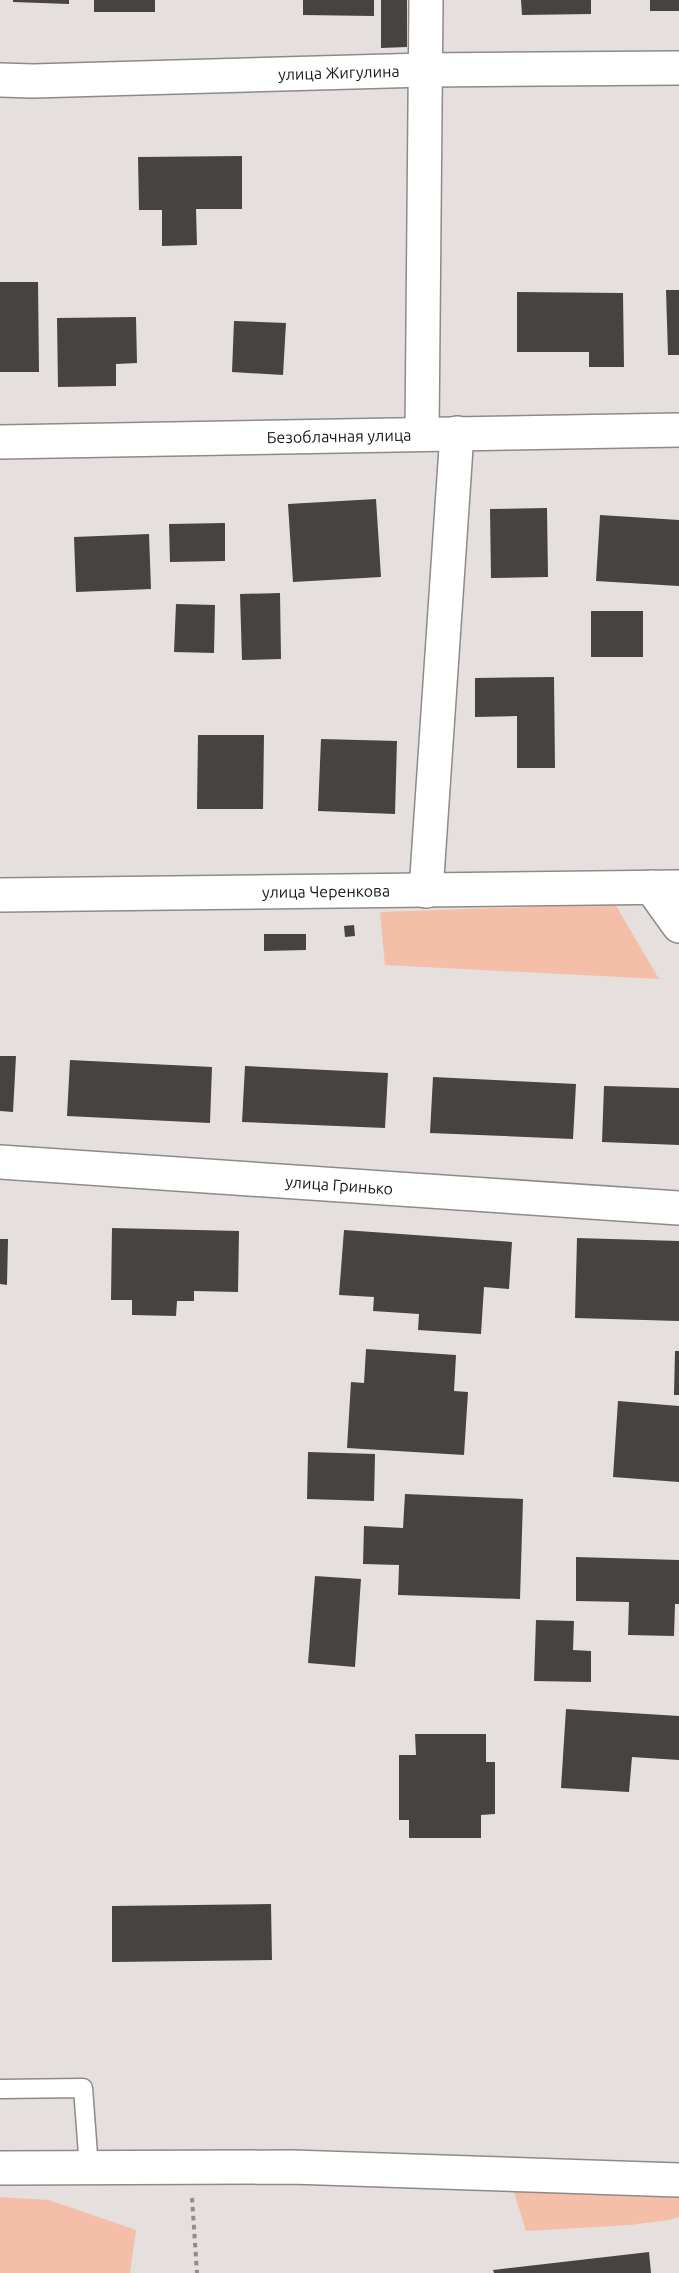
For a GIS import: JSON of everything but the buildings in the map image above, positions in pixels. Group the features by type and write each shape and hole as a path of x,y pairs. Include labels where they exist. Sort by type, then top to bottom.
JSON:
{"street":[{"path":"422,434 426,0"},
{"name":"улица Жигулина","path":"0,80 425,70 679,68"},
{"name":"Безоблачная улица","path":"0,442 679,430"},
{"path":"426,891 457,434"},
{"name":"улица Черенкова","path":"0,895 665,887 679,926"},
{"name":"улица Гринько","path":"0,1162 679,1208"},
{"path":"0,2169 304,2168 679,2180"}],"lane":[{"path":"0,2089 83,2088 89,2168"}],"path":[{"path":"190,2168 196,2273"}],"shaded area":[{"path":"615,904 659,979 385,965 380,912"},
{"path":"511,2183 679,2192 679,2217 630,2225 526,2231"},
{"path":"0,2197 49,2200 136,2230 130,2273 0,2273"}]}
